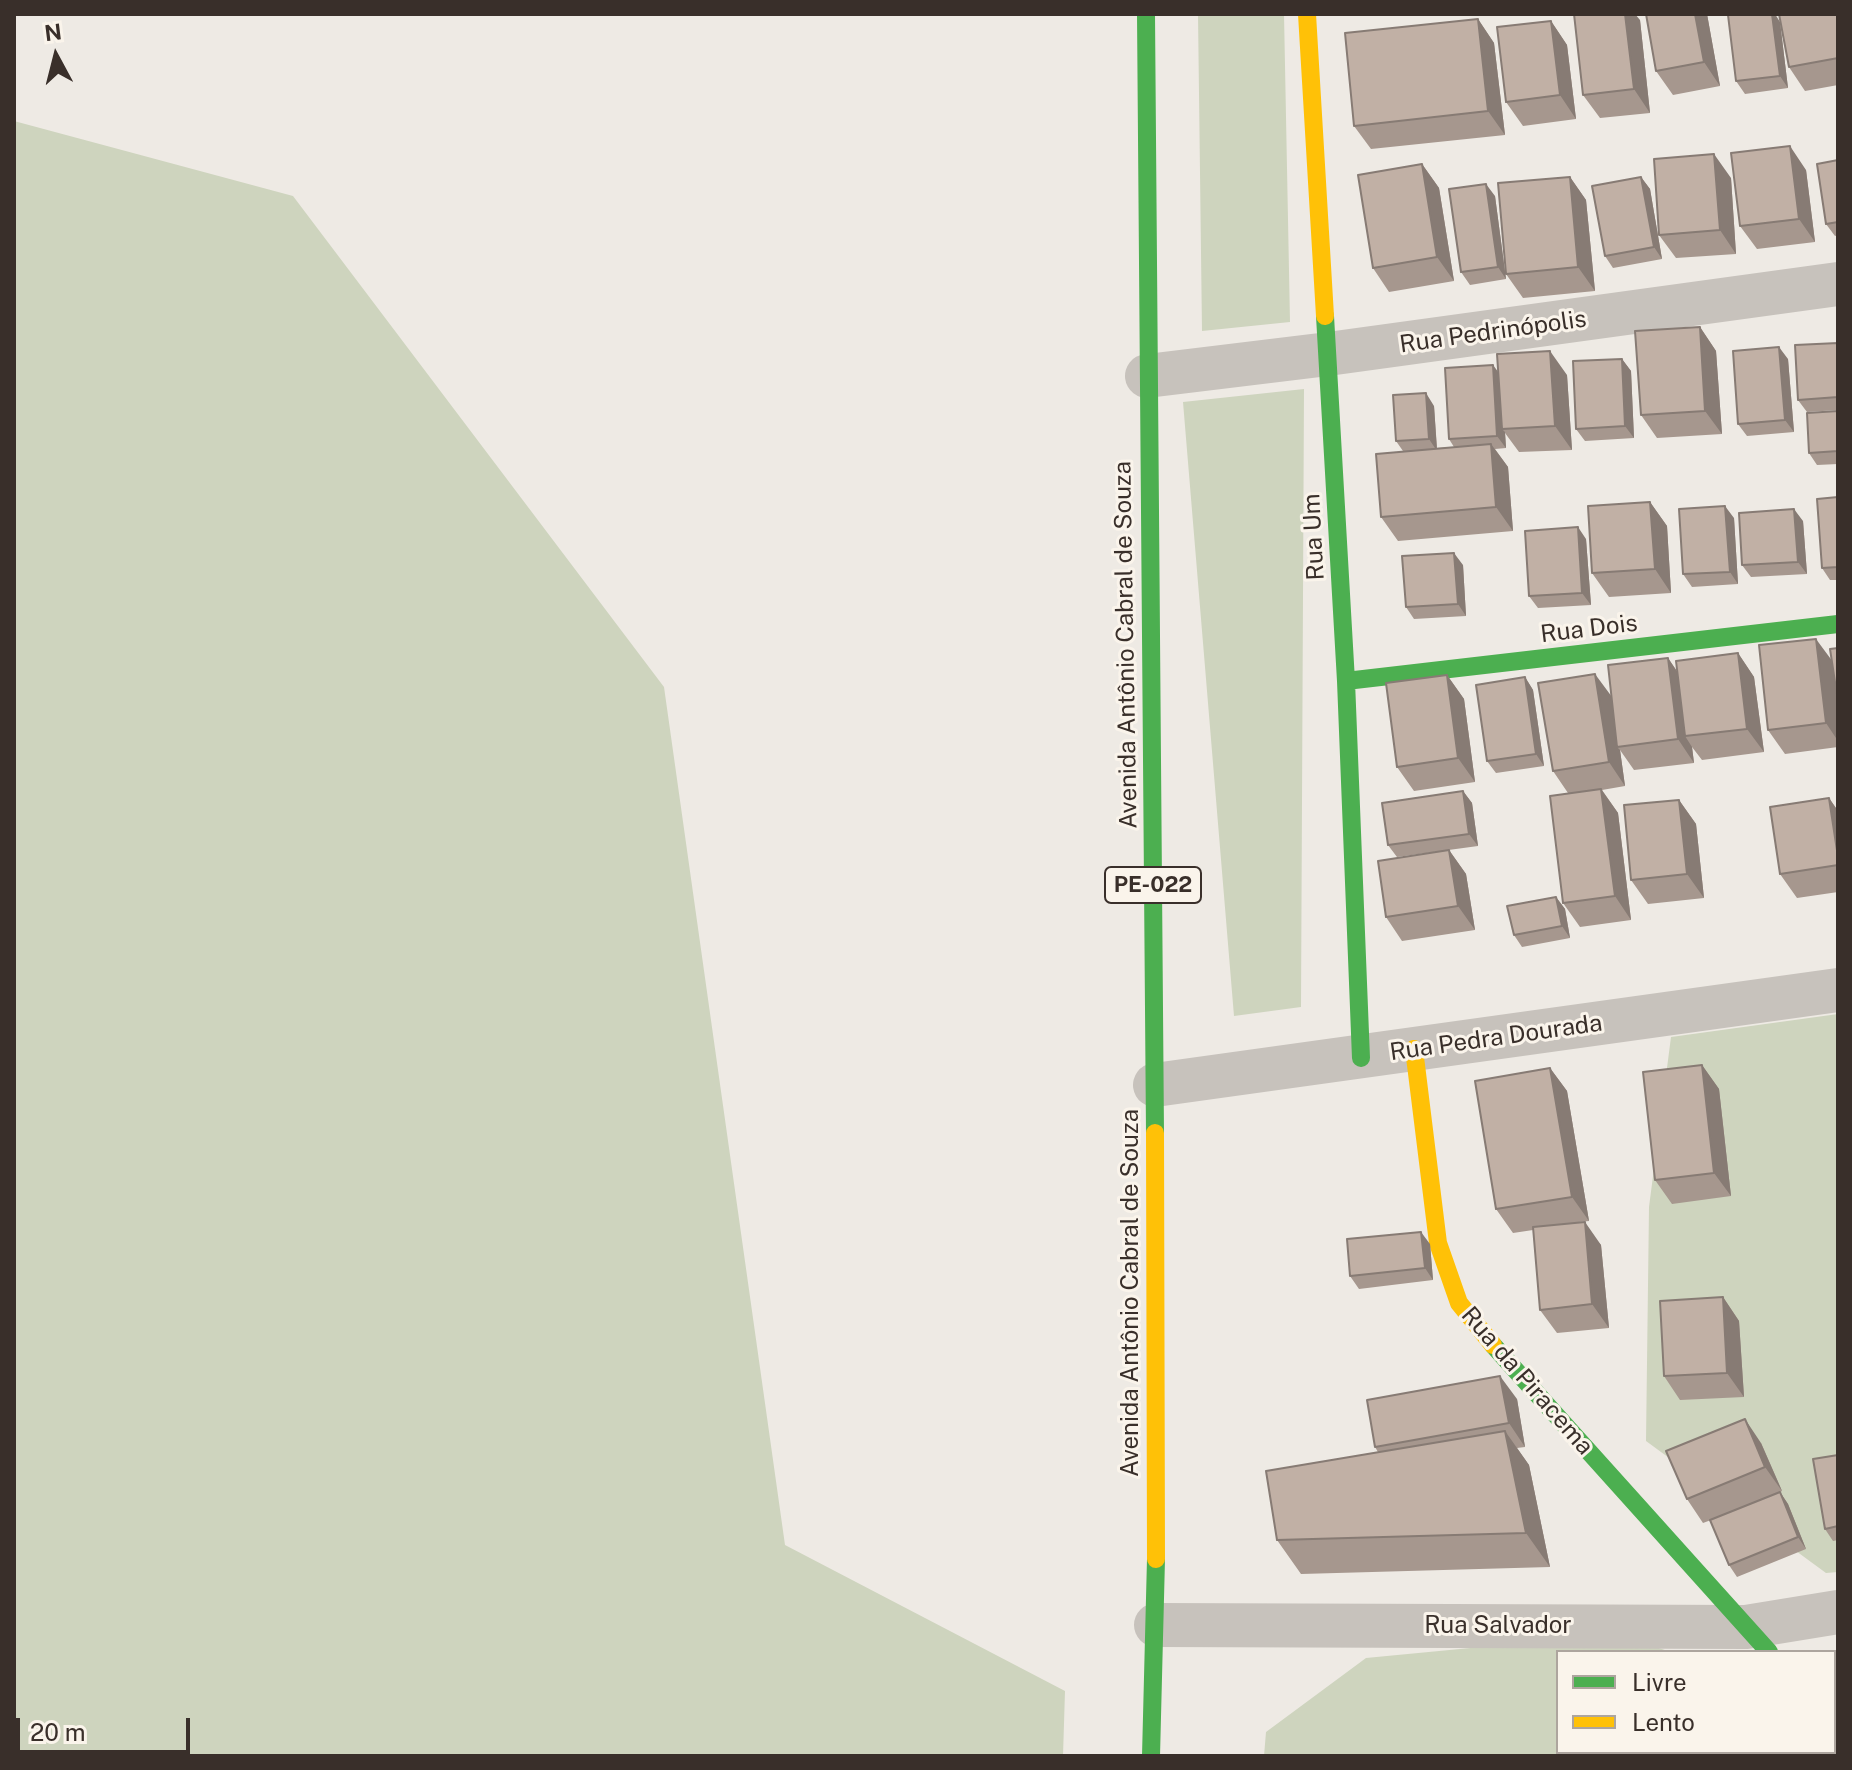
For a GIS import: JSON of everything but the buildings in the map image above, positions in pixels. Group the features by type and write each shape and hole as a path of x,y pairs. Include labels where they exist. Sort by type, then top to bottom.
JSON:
{"street":[{"name":"Avenida Antônio Cabral de Souza","path":"1146,14 1155,1085 1156,1625 1151,1756"},
{"name":"Rua Um","path":"1308,14 1346,681 1361,1058"},
{"name":"Rua Pedrinópolis","path":"1147,376 1838,284"},
{"name":"Rua Dois","path":"1346,681 1838,624"},
{"name":"Rua Pedra Dourada","path":"1155,1085 1838,990"},
{"name":"Rua da Piracema","path":"1414,1049 1438,1243 1459,1303 1510,1365 1757,1639"},
{"name":"Rua Salvador","path":"1156,1625 1757,1639 1838,1612"}],"green space":[{"path":"1198,14 1284,14 1290,322 1202,331"},
{"path":"14,121 293,196 664,687 785,1545 1065,1691 1063,1756 14,1756"},
{"path":"1304,389 1301,1007 1234,1016 1183,402"},
{"path":"1838,1014 1838,1572 1826,1573 1646,1441 1649,1207 1671,1037"},
{"path":"1554,1640 1634,1640 1665,1650 1556,1650 1556,1754 1758,1756 1264,1756 1266,1732 1366,1658"}],"traffic: fast":[{"path":"1146,14 1155,1133"},
{"path":"1325,316 1346,681 1361,1058"},
{"path":"1346,681 1838,624"},
{"path":"1493,1345 1767,1650"},
{"path":"1151,1756 1156,1559"}],"traffic: slow":[{"path":"1307,14 1325,316"},
{"path":"1414,1049 1438,1243 1459,1303 1493,1345"},
{"path":"1155,1133 1156,1559"}]}
